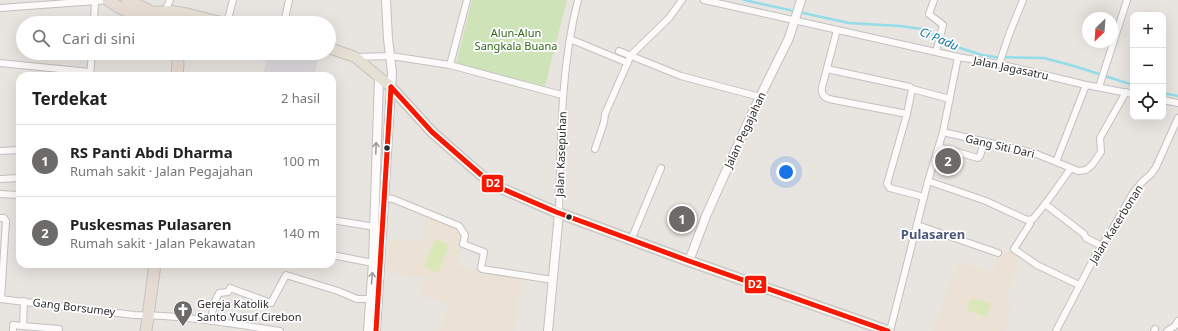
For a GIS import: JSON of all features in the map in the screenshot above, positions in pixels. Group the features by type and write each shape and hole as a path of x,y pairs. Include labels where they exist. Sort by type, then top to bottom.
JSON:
{"highway":[{"path":"109,0 118,7 139,16"},
{"path":"127,0 159,16"},
{"path":"177,72 178,60"},
{"path":"146,331 154,268"}],"main road":[{"path":"176,16 189,14 196,16"},
{"path":"336,50 355,57 391,87 432,132 487,180 503,189 559,213 631,240 884,330"}],"street":[{"path":"0,8 109,0"},
{"path":"163,16 170,0"},
{"path":"223,16 233,0"},
{"path":"286,16 289,0"},
{"path":"376,331 373,263 377,232 384,198 392,72 388,39 386,0"},
{"path":"450,65 467,0"},
{"name":"Jalan Kasepuhan","path":"559,213 562,95 572,23 578,0"},
{"path":"595,149 602,129 605,114 631,55 669,18 682,0"},
{"path":"704,0 798,11"},
{"path":"934,0 929,14 941,23 943,28 937,49"},
{"path":"1000,62 1023,0"},
{"path":"1101,84 1127,0"},
{"path":"94,16 95,1"},
{"name":"Jalan Jagasatru","path":"798,11 837,30 937,49 958,57 1000,62 1086,85 1101,84 1130,93"},
{"name":"Jalan Pegajahan","path":"689,261 706,216 760,97 789,38 798,11"},
{"path":"837,30 821,91 825,98 907,114"},
{"path":"570,39 628,63"},
{"path":"619,51 681,76 760,97"},
{"name":"Jalan Kasepuhan","path":"355,57 391,56 450,65 562,95"},
{"path":"884,330 917,225 928,181 939,147 958,57"},
{"path":"90,72 91,60"},
{"path":"0,62 75,72"},
{"path":"827,69 910,87 912,89 950,99"},
{"path":"368,331 374,299 377,232 379,78"},
{"path":"1056,162 1086,85"},
{"path":"912,89 888,186 890,188 924,197"},
{"path":"1079,285 1037,265 1014,249 1030,224 1030,220 1033,219 1045,204 1070,168 1078,171 1086,170 1098,158 1102,149 1100,138 1126,92"},
{"path":"1166,101 1178,103"},
{"name":"Jalan Kacerbonan","path":"1056,331 1079,285 1133,193 1156,167 1178,118"},
{"name":"Gang Siti Dari","path":"943,132 1034,153 1070,168"},
{"path":"939,147 978,158 984,142"},
{"path":"0,151 16,150"},
{"path":"631,240 661,168"},
{"path":"0,179 16,178"},
{"path":"928,181 986,201 1030,220"},
{"path":"0,194 16,195"},
{"path":"384,198 393,199 459,226 465,235 463,244 484,252 482,269 553,280"},
{"path":"1045,204 1084,234 1086,238 1102,246"},
{"path":"548,331 559,213"},
{"path":"0,218 4,218 6,221 1,299"},
{"path":"336,221 377,232"},
{"path":"917,225 998,253"},
{"path":"336,255 373,263"},
{"path":"211,321 214,303 219,293 228,292 230,288 271,303 286,275 338,291 357,299 374,299"},
{"name":"Gang Borsumey","path":"1,299 134,315 211,321 280,331"},
{"path":"23,326 24,301"},
{"path":"1167,331 1175,326 1178,321"},
{"path":"13,331 13,325 59,329"}],"shaded area":[{"path":"266,60 317,60 315,72 264,72"},
{"path":"426,213 459,227 464,235 457,266 523,276 515,308 520,310 513,331 440,331 448,304 419,295 425,278 416,276 415,278 387,272 389,240 425,241"},
{"path":"1000,250 1020,255 1006,296 1011,302 1005,331 933,331 958,261 992,273"}],"green space":[{"name":"Alun-Alun Sangkala Buana","path":"472,0 567,0 545,86 456,64"},
{"path":"435,239 449,245 438,273 424,267"},
{"path":"971,298 991,304 986,317 967,310"}],"waterway":[{"name":"Ci Padu","path":"744,0 849,23 922,29 960,48 982,55 995,57 1044,58 1130,84"},
{"name":"Ci Padu","path":"1166,94 1178,96"}],"transit line":[{"name":"D2","path":"391,87 432,132 487,180 503,189 556,212 689,261 888,331"},
{"name":"D2","path":"376,331 391,87"}],"place":[{"name":"Puskesmas Pulasaren","path":"948,161"},
{"name":"RS Panti Abdi Dharma","path":"682,219"},
{"name":"Gereja Katolik Santo Yusuf Cirebon","path":"183,327"}],"district":[{"name":"Pulasaren","path":"933,234"}]}
